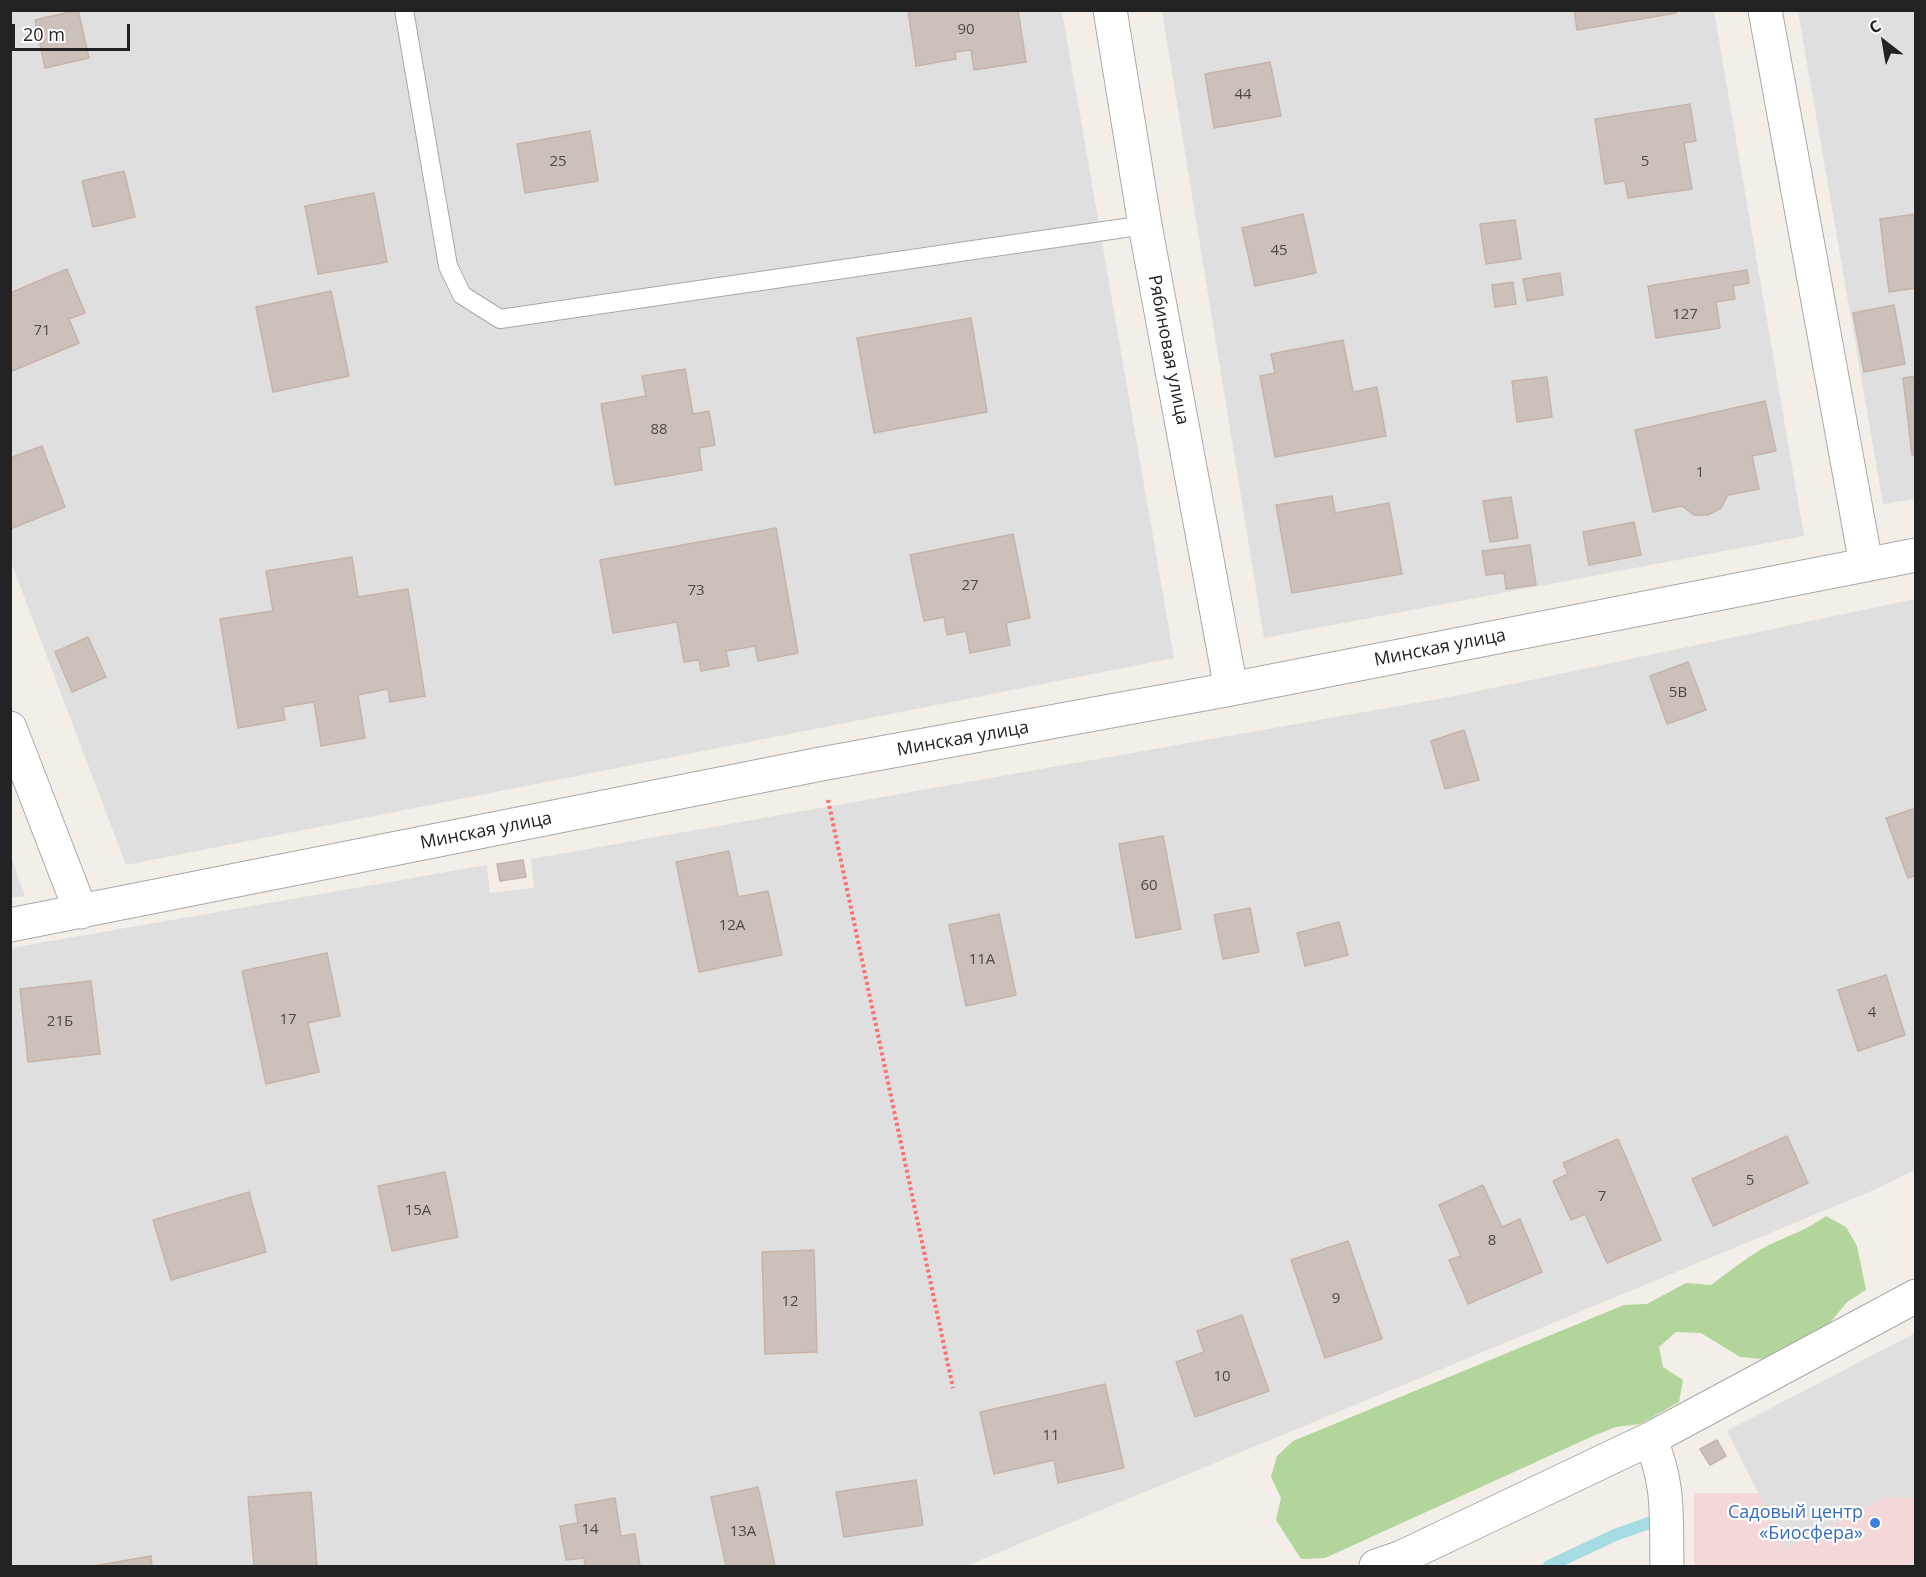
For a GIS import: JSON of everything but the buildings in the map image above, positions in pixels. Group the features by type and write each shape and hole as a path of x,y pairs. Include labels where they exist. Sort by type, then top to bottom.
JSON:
{"street":[{"name":"Рябиновая улица","path":"1110,10 1145,225 1231,689"},
{"path":"1765,10 1866,564"},
{"name":"Минская улица","path":"10,925 821,764 1231,689 1916,555"},
{"path":"10,728 81,912"},
{"path":"1376,1566 1402,1557 1650,1439 1916,1296"},
{"path":"1650,1439 1660,1462 1666,1495 1667,1566"}],"lane":[{"path":"404,10 448,266 462,295 500,319 1145,225"}],"path":[{"path":"821,764 953,1388"}],"shaded area":[{"path":"11,11 1062,11 1174,658 126,865 11,562"},
{"path":"1162,11 1714,11 1804,536 1264,638"},
{"path":"1798,11 1915,11 1915,499 1883,504"},
{"path":"1915,599 1915,1170 1874,1190 966,1566 11,1566 11,948 487,865 490,893 534,888 531,859 1455,696"},
{"path":"11,857 25,896 11,898"},
{"path":"1915,1333 1915,1498 1887,1497 1786,1548 1727,1431"},
{"name":"Садовый центр «Биосфера»","path":"1694,1493 1758,1493 1787,1548 1887,1497 1915,1498 1915,1566 1694,1566"}],"green space":[{"path":"1826,1216 1846,1227 1857,1246 1866,1290 1847,1302 1829,1324 1786,1352 1763,1359 1740,1357 1701,1333 1676,1332 1659,1347 1663,1367 1683,1380 1679,1402 1640,1424 1616,1427 1593,1436 1325,1558 1301,1559 1276,1520 1281,1498 1271,1477 1277,1456 1293,1441 1624,1305 1647,1304 1686,1283 1711,1285 1761,1249 1805,1229"}],"waterway":[{"path":"1549,1566 1615,1535 1649,1523"}],"place":[{"name":"Садовый центр «Биосфера»","path":"1875,1523"}]}
